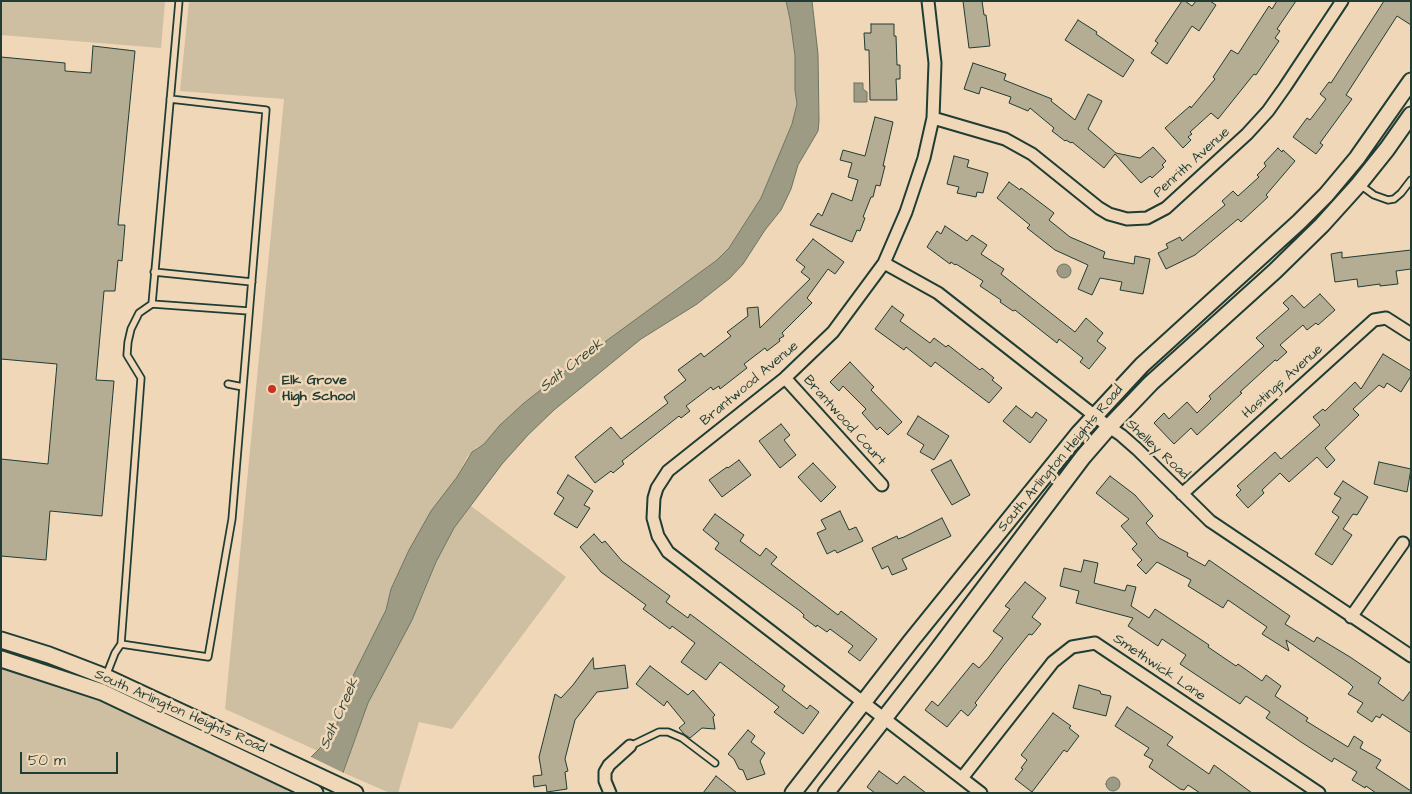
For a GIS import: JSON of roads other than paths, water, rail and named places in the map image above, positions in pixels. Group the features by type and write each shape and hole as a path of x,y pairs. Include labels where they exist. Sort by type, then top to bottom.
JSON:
{"main road":[{"name":"South Arlington Heights Road","path":"793,793 945,599 1095,415 1142,365 1300,222 1357,158 1411,81"},
{"name":"South Arlington Heights Road","path":"826,793 1083,457 1151,383 1308,239 1359,184 1388,149 1411,115"},
{"name":"South Arlington Heights Road","path":"1,640 106,677 355,793"},
{"name":"South Arlington Heights Road","path":"1,659 102,692 314,793"}],"street":[{"name":"Brantwood Avenue","path":"928,1 934,64 933,118 924,158 906,212 884,263 833,332 785,378 668,471 662,479 654,498 653,508 655,527 662,544 668,552 981,793"},
{"name":"Penrith Avenue","path":"933,118 1005,139 1032,154 1109,214 1127,219 1146,218 1166,208 1247,134 1268,111 1342,1"},
{"name":"Shelley Road","path":"884,263 938,293 1138,449 1210,521 1411,656"},
{"name":"Hastings Avenue","path":"1182,494 1374,320 1386,318 1411,334"},
{"name":"Brantwood Court","path":"785,378 882,485"},
{"path":"1351,617 1403,543"},
{"name":"Smethwick Lane","path":"962,778 1053,662 1072,647 1096,643 1319,793"},
{"path":"610,793 605,781 606,772 609,765 630,746"}],"lane":[{"path":"152,304 179,1"},
{"path":"121,644 208,657 232,519 266,110 170,99"},
{"path":"1359,184 1374,195 1388,200 1394,199 1401,193 1411,180"},
{"path":"154,272 252,282"},
{"path":"102,692 115,652 121,644 141,378 128,356 128,342 131,329 139,313 152,304 249,312"},
{"path":"228,384 243,387"},
{"path":"630,746 659,732 668,732 682,738 715,763"}],"water":[{"name":"Salt Creek","path":"786,1 812,1 818,54 819,121 818,131 798,165 791,189 781,210 765,230 743,264 730,278 697,304 641,339 554,410 502,464 454,528 436,562 412,620 368,703 337,786 289,793 299,769 328,740 336,727 346,690 386,610 391,589 409,550 431,511 457,477 472,452 484,444 500,425 524,403 561,374 717,260 729,248 761,198 792,124 797,104 795,56"},
{"path":"854,83 863,83 863,89 867,92 867,102 854,102"},
{"path":"1061,264 1067,264 1071,271 1067,278 1061,278 1057,274 1057,268"},
{"path":"1110,777 1116,777 1120,784 1116,791 1110,791 1106,787 1106,781"}],"place":[{"name":"Elk Grove High School","path":"272,389"}]}
